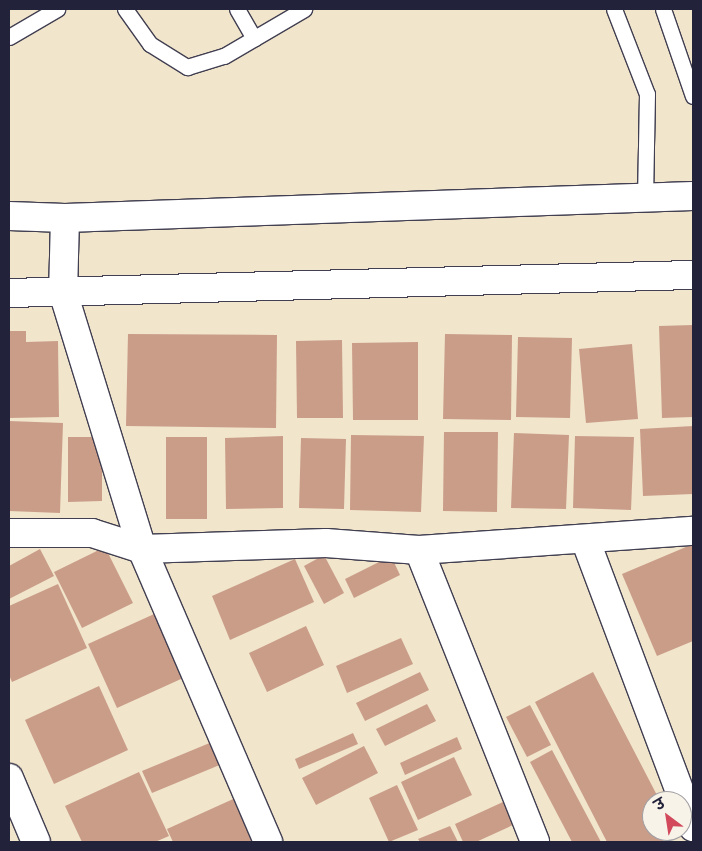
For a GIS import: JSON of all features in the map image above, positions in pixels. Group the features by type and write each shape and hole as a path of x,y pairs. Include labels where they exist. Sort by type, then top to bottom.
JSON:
{"street":[{"path":"9,216 65,218 693,196"},
{"path":"65,218 63,292 142,549 268,842"},
{"path":"9,292 693,275"},
{"path":"9,533 92,533 142,549 326,543 419,550 693,531"},
{"path":"585,539 693,827"},
{"path":"419,550 535,842"},
{"path":"9,778 36,842"}],"lane":[{"path":"9,37 57,9"},
{"path":"125,9 150,44 187,67 224,56 304,9"},
{"path":"237,9 254,38"},
{"path":"614,9 647,94 645,197"},
{"path":"663,9 693,96"}],"building":[{"path":"693,325 693,417 662,418 659,326"},
{"path":"9,331 26,331 26,342 58,341 59,417 9,418"},
{"path":"128,334 277,335 276,428 126,426"},
{"path":"445,334 512,335 511,420 443,419"},
{"path":"518,337 572,338 570,418 516,417"},
{"path":"342,340 343,418 297,418 296,341"},
{"path":"418,342 418,420 353,420 352,343"},
{"path":"632,344 638,419 586,423 579,349"},
{"path":"9,421 63,423 60,513 9,511"},
{"path":"693,426 693,494 643,496 640,429"},
{"path":"444,432 498,432 497,512 443,511"},
{"path":"514,433 569,435 566,509 511,508"},
{"path":"351,435 424,436 421,512 350,510"},
{"path":"283,436 283,508 226,509 225,438"},
{"path":"575,436 634,437 631,510 573,508"},
{"path":"68,437 102,437 102,501 68,502"},
{"path":"166,437 207,437 207,519 166,519"},
{"path":"301,438 346,439 344,509 299,508"},
{"path":"693,544 693,641 657,656 622,574"},
{"path":"105,547 133,603 82,628 54,572"},
{"path":"40,549 54,576 9,599 9,566"},
{"path":"324,555 344,593 324,604 304,566"},
{"path":"391,556 400,575 354,598 345,579"},
{"path":"295,559 314,602 230,640 212,596"},
{"path":"58,584 87,648 12,682 9,675 9,606"},
{"path":"163,610 192,674 117,708 88,644"},
{"path":"306,626 324,665 267,692 249,653"},
{"path":"401,638 413,664 347,693 336,666"},
{"path":"420,672 429,690 365,721 356,703"},
{"path":"593,672 655,791 642,791 642,841 663,841 607,842 535,702"},
{"path":"99,686 128,750 54,784 25,720"},
{"path":"427,704 436,721 385,746 376,729"},
{"path":"530,705 551,745 527,757 506,717"},
{"path":"353,733 358,744 299,769 295,759"},
{"path":"457,737 462,749 405,775 400,763"},
{"path":"212,742 222,764 152,793 142,771"},
{"path":"364,746 378,773 316,805 302,778"},
{"path":"552,750 601,842 572,842 530,762"},
{"path":"454,757 472,795 418,820 401,782"},
{"path":"139,772 169,836 155,842 82,842 65,806"},
{"path":"397,785 418,830 389,842 369,798"},
{"path":"242,795 263,842 173,842 167,829"},
{"path":"503,802 513,825 476,842 463,842 455,824"},
{"path":"450,826 458,842 420,842 418,839"}]}
